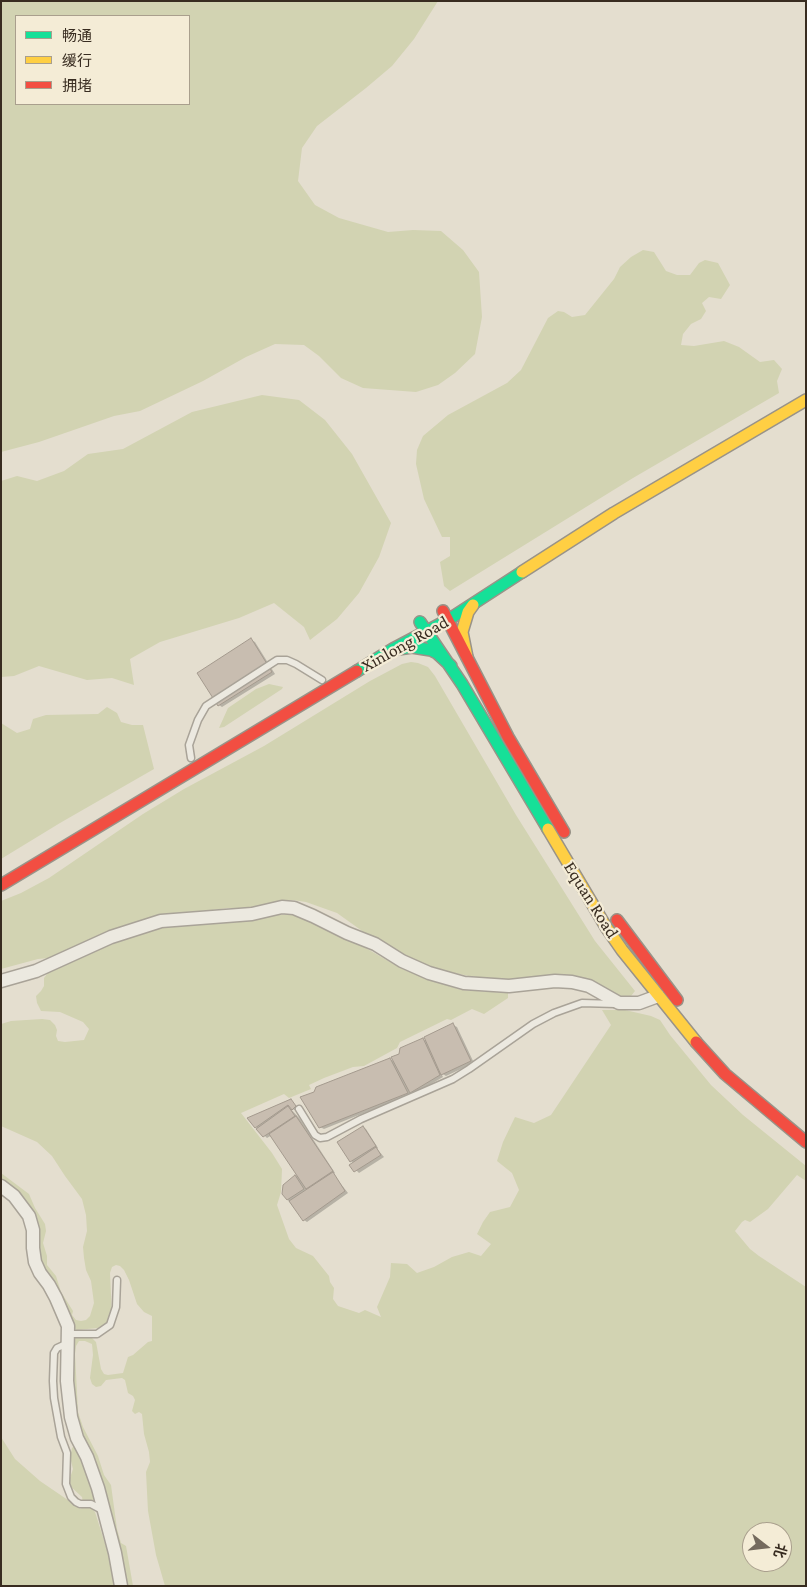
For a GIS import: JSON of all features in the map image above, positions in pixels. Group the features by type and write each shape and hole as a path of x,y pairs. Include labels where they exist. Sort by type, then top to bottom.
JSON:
{"main road":[{"name":"Xinlong Road","path":"446,616 612,502 806,392"},
{"name":"Xinlong Road","path":"64,834 322,680 423,627 473,605 614,514 806,400"},
{"path":"467,657 462,632 468,612 473,605"},
{"name":"Equan Road","path":"446,616 474,674 508,737 569,840"},
{"name":"Xinlong Road","path":"1,885 393,649 423,627"},
{"name":"Equan Road","path":"423,627 451,666 606,926 658,996 684,1029 725,1074 806,1142"},
{"path":"393,649 412,647 431,650 451,666"},
{"path":"1,872 30,854"},
{"name":"Equan Road","path":"613,913 645,959 693,1020"},
{"path":"708,1039 719,1051"},
{"path":"744,1076 776,1102"}],"street":[{"path":"1,980 36,971 112,937 161,921 252,914 282,907 294,908 314,916 347,933 375,944 402,961 446,978 479,985 509,986 555,981 572,982 589,986 619,1003 639,1003 658,996"},
{"path":"1,1186 14,1196 29,1216 33,1230 32,1248 35,1262 40,1274 50,1285 68,1326 68,1394 71,1416 77,1438 92,1468 105,1512 121,1586"}],"lane":[{"path":"191,758 188,745 206,706 277,660 287,660 296,664 322,680"},
{"path":"299,1109 315,1135 320,1138 327,1137 361,1119 453,1079 533,1024 554,1012 582,1003 619,1003"},
{"path":"105,1512 91,1504 80,1504 72,1497 66,1484 67,1453 60,1437 54,1398 54,1353 68,1338 97,1334 110,1325 116,1307 116,1280"},
{"path":"64,1445 77,1438"}],"green space":[{"path":"1,1 438,1 414,39 392,66 317,126 302,148 298,181 315,205 339,218 388,232 413,230 441,231 463,250 479,272 482,317 475,354 455,373 438,385 416,392 363,388 341,378 319,356 304,345 275,344 140,411 114,416 39,442 1,452"},
{"path":"643,250 654,252 666,271 677,275 690,275 699,263 705,260 718,263 730,285 721,299 709,297 702,303 706,311 701,319 691,324 683,334 681,345 694,346 724,341 739,347 760,362 774,360 782,369 777,381 779,393 633,478 450,591 444,586 440,562 450,556 450,537 442,537 424,499 416,464 417,450 423,436 448,415 507,383 521,370 548,318 558,311 572,317 585,315 614,279 620,267 631,257"},
{"path":"262,395 299,400 325,420 352,454 391,523 379,557 359,593 337,619 310,640 304,627 274,603 239,618 160,642 130,659 134,685 112,678 87,680 39,666 14,676 1,677 1,481 17,476 37,481 64,471 88,454 123,449 192,412"},
{"path":"411,662 428,667 435,676 516,815 595,941 635,991 631,996 624,1000 601,985 589,980 491,979 435,969 397,953 337,913 306,902 293,900 247,908 228,908 158,917 110,930 49,958 1,969 1,901 49,878 143,814 184,789 264,746 370,681 402,664"},
{"path":"269,684 283,687 224,727 219,728 228,708 256,689"},
{"path":"107,707 117,713 121,722 143,725 154,769 1,859 1,723 17,733 30,729 33,719 46,715 98,714"},
{"path":"296,914 352,940 402,969 422,977 461,990 508,993 508,998 484,1014 472,1009 451,1020 447,1019 400,1042 397,1048 364,1066 353,1067 324,1078 309,1085 311,1089 289,1098 284,1094 241,1113 282,1169 281,1192 277,1205 289,1239 296,1248 313,1256 329,1276 334,1288 333,1299 338,1306 359,1313 365,1310 381,1317 377,1307 390,1277 391,1263 407,1264 417,1273 434,1267 452,1257 469,1252 481,1256 491,1244 477,1234 483,1222 490,1212 510,1207 519,1190 512,1173 497,1161 503,1142 515,1117 534,1123 551,1115 611,1025 602,1010 625,1010 660,1020 711,1085 743,1115 806,1166 806,1181 797,1175 768,1209 750,1222 745,1220 742,1222 735,1231 750,1249 806,1287 806,1586 165,1586 156,1555 148,1511 146,1472 150,1462 142,1414 139,1412 135,1414 132,1411 135,1400 128,1393 125,1380 122,1378 106,1380 101,1386 96,1387 92,1384 90,1378 93,1355 92,1344 79,1341 75,1354 78,1412 83,1427 98,1456 104,1475 111,1485 117,1529 121,1543 126,1546 133,1586 125,1586 82,1440 71,1394 73,1340 76,1337 91,1337 96,1342 101,1369 104,1374 123,1373 128,1357 152,1341 152,1316 144,1312 137,1304 124,1270 116,1265 112,1267 110,1273 112,1317 98,1328 77,1330 72,1327 40,1263 37,1231 1,1180 1,1173 29,1194 45,1224 46,1231 43,1243 47,1256 47,1265 56,1276 61,1292 73,1311 72,1315 76,1320 81,1321 86,1320 90,1316 94,1303 83,1247 87,1231 86,1215 82,1199 52,1156 37,1142 1,1126 1,1024 11,1021 50,1020 57,1030 56,1036 58,1041 84,1040 89,1029 83,1022 60,1012 41,1011 36,996 44,986 44,978 50,970 91,951 157,927"},
{"path":"1,1437 15,1459 40,1481 81,1509 83,1505 91,1507 95,1512 114,1572 115,1586 1,1586"},
{"path":"75,1445 95,1496 95,1500 92,1502 83,1503 82,1497 70,1486 73,1469 70,1457 72,1448"}],"building":[{"path":"251,638 272,672 218,706 197,673"},
{"path":"453,1023 471,1061 441,1075 424,1037"},
{"path":"423,1038 440,1075 410,1093 391,1057 399,1054 400,1048"},
{"path":"390,1058 408,1093 319,1128 300,1097 314,1092 316,1087"},
{"path":"291,1099 296,1106 292,1110 288,1105 255,1128 247,1118"},
{"path":"288,1106 295,1116 263,1137 256,1129"},
{"path":"296,1116 333,1171 306,1189 269,1134"},
{"path":"363,1126 376,1146 350,1162 337,1142"},
{"path":"376,1147 381,1155 354,1172 349,1165"},
{"path":"333,1172 345,1191 303,1221 289,1201"},
{"path":"295,1175 304,1189 287,1200 282,1194 283,1185"}],"traffic: fast":[{"path":"357,671 393,649 448,620 522,572"},
{"path":"420,622 462,684 548,829"},
{"path":"398,649 412,647 431,650 451,666"}],"traffic: slow":[{"path":"522,572 614,513 806,400"},
{"path":"467,657 462,632 468,612 473,605"},
{"path":"548,829 606,927 622,950 696,1042"}],"traffic: jam":[{"path":"443,611 508,737 564,832"},
{"path":"1,885 357,671"},
{"path":"617,920 677,1000"},
{"path":"696,1042 725,1074 806,1142"}]}
